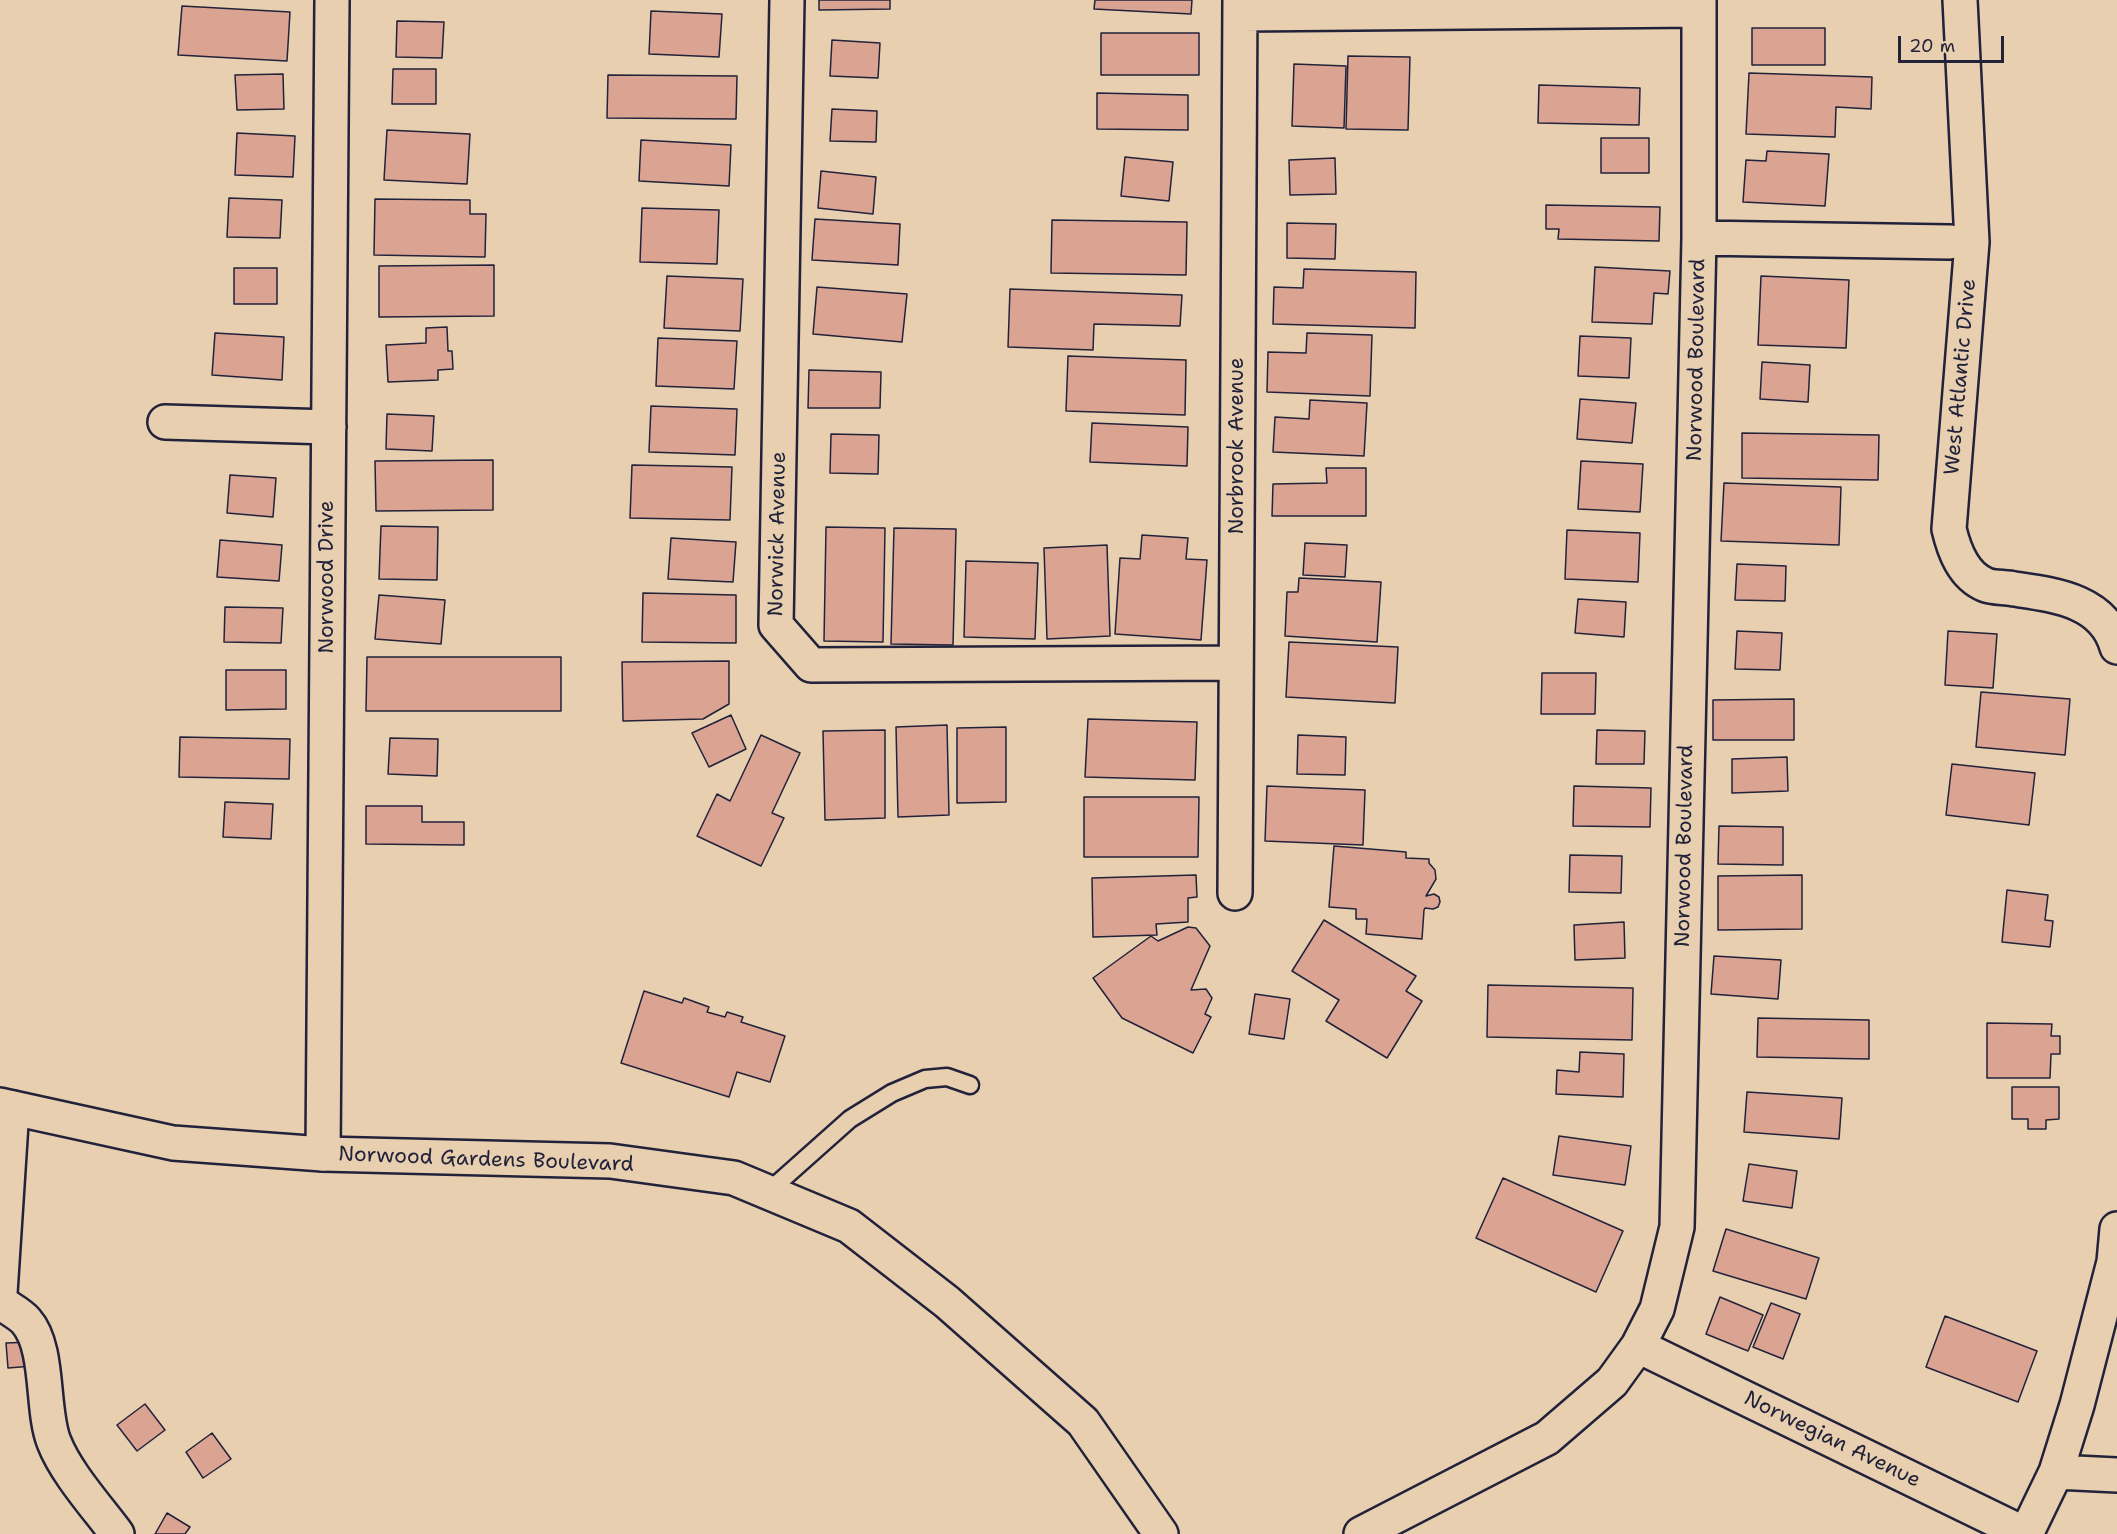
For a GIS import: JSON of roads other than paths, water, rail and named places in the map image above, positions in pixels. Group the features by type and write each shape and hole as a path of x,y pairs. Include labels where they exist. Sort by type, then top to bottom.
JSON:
{"street":[{"name":"Norwood Drive","path":"323,1154 332,0"},
{"name":"Norwick Avenue","path":"788,0 776,626 811,665 1236,663"},
{"name":"West Atlantic Drive","path":"1960,0 1972,242 1949,528 1954,551 1967,570 1986,585 2054,595 2079,602 2100,618 2115,640 2117,647"},
{"path":"1240,7 1699,5"},
{"name":"Norwood Boulevard","path":"1361,1534 1547,1438 1612,1382 1638,1346 1657,1309 1677,1227 1700,238 1699,5"},
{"name":"Norbrook Avenue","path":"1235,893 1240,7"},
{"path":"1700,238 1950,243"},
{"path":"165,422 329,428"},
{"path":"0,1293 6,1106"},
{"name":"Norwood Gardens Boulevard","path":"6,1106 173,1143 323,1154 610,1161 734,1178 849,1226 947,1302 1083,1422 1161,1534"},
{"path":"2026,1534 2056,1472 2077,1405 2114,1262 2117,1229"},
{"path":"0,1302 26,1320 34,1333 53,1441 63,1461 117,1534"},
{"name":"Norwegian Avenue","path":"1638,1346 2026,1534"},
{"path":"2056,1472 2117,1475"}],"lane":[{"path":"768,1192 850,1119 892,1093 925,1079 947,1077 970,1085"}]}
